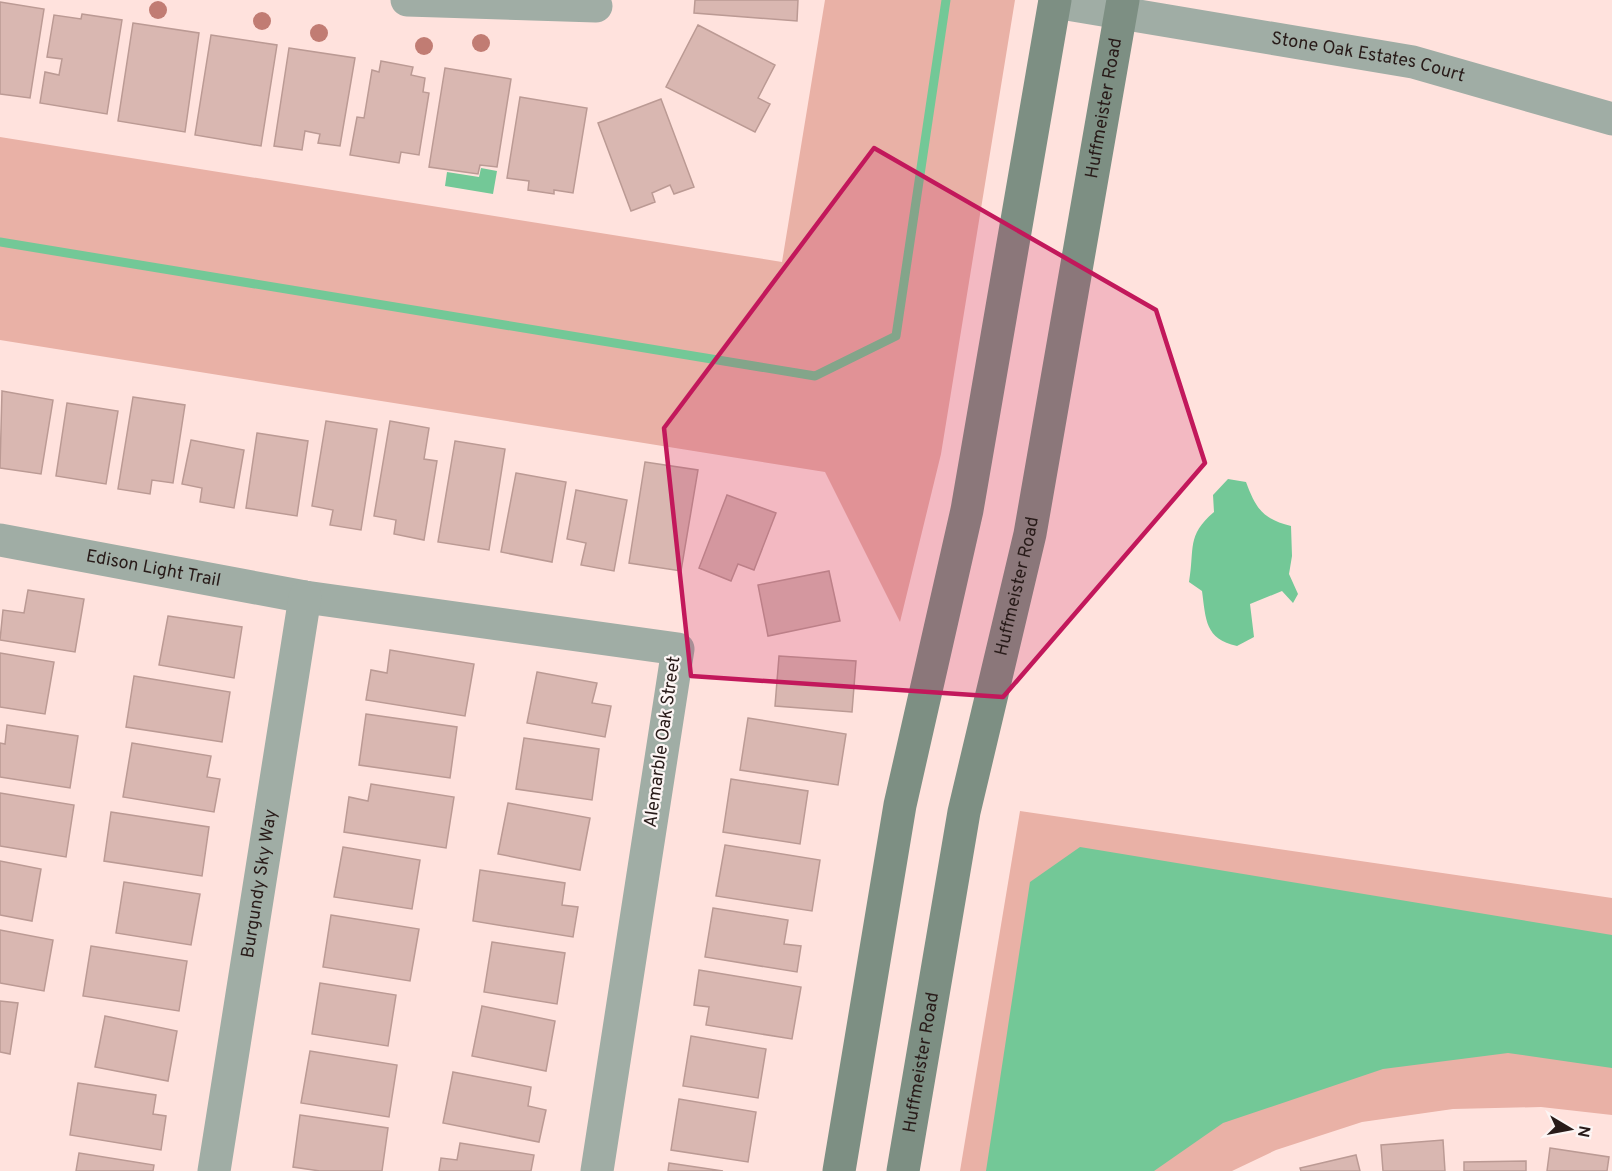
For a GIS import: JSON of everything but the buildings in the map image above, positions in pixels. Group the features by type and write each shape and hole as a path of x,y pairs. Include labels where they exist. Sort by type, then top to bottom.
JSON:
{"main road":[{"path":"839,1171 900,805 967,510 1055,1"},
{"name":"Huffmeister Road","path":"903,1171 964,812 1030,534 1122,7"}],"street":[{"path":"407,0 596,6"},
{"name":"Stone Oak Estates Court","path":"1055,1 1122,7 1413,62 1612,119"},
{"name":"Edison Light Trail","path":"0,540 305,597"},
{"name":"Burgundy Sky Way","path":"214,1171 305,597"},
{"name":"Alemarble Oak Street","path":"305,597 678,649 597,1171"}],"highlighted area":[{"path":"874,148 1156,310 1205,463 1003,697 691,676 664,428"}],"shaded area":[{"path":"825,0 1015,0 941,454 900,622 825,472 0,340 0,137 782,262"},
{"path":"481,168 497,171 493,194 445,186 447,172 479,177"},
{"path":"1228,479 1246,482 1257,506 1267,516 1291,526 1292,556 1289,574 1298,594 1293,603 1282,591 1250,604 1254,637 1237,646 1226,643 1213,633 1206,619 1202,591 1189,582 1195,536 1199,528 1214,512 1213,495"},
{"path":"1020,811 1612,898 1612,1115 1541,1107 1453,1109 1362,1122 1276,1150 1232,1171 960,1171"},
{"path":"1080,847 1612,935 1612,1068 1508,1053 1383,1069 1223,1123 1154,1171 986,1171 1030,882"}],"waterway":[{"path":"0,242 815,376 896,336 946,0"}]}
